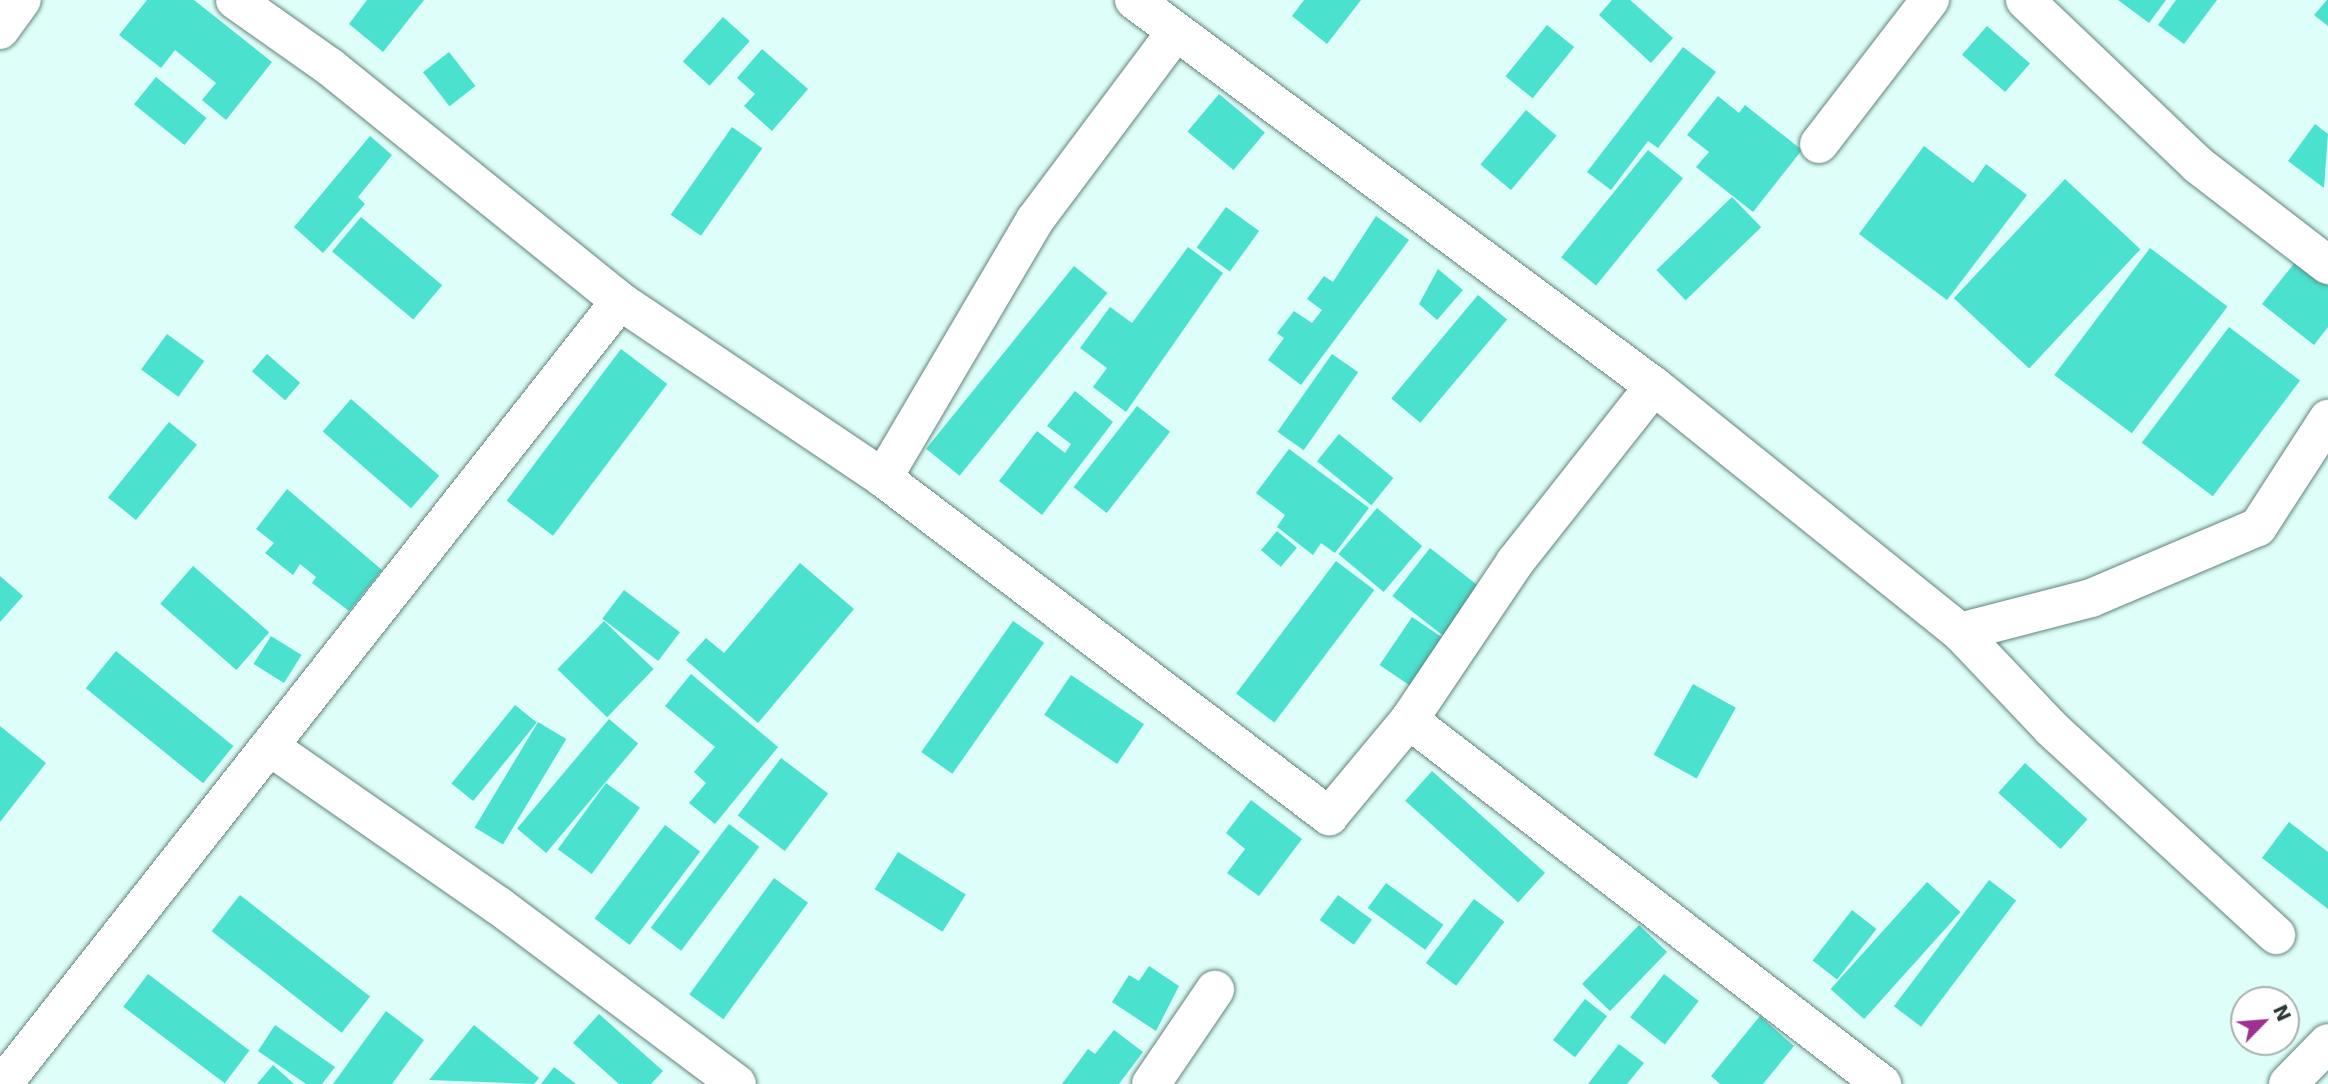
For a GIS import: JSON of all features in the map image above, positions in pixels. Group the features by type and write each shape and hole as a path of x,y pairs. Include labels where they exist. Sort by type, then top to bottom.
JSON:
{"street":[{"path":"0,30 22,0"},
{"path":"235,0 330,66 620,301 883,478 1329,816 1409,720 1515,562 1654,386"},
{"path":"1134,0 1175,33 1431,215 1654,386 1959,632 2051,728 2276,935"},
{"path":"1819,144 1930,0"},
{"path":"2025,0 2198,164 2328,265"},
{"path":"883,478 1035,220 1175,33"},
{"path":"11,1075 273,748 620,301"},
{"path":"1959,632 2091,598 2258,527 2328,419"},
{"path":"1409,720 1882,1084"},
{"path":"273,748 499,906 737,1084"},
{"path":"1151,1084 1215,990"},
{"path":"2288,1084 2328,1043"}],"building":[{"path":"147,0 194,0 272,62 226,120 202,100 216,83 175,50 161,68 119,35"},
{"path":"367,0 424,0 383,52 349,24"},
{"path":"1304,0 1361,0 1327,44 1292,16"},
{"path":"1612,0 1630,0 1673,38 1651,63 1599,15"},
{"path":"2118,0 2166,0 2149,23"},
{"path":"2176,0 2217,0 2184,44 2158,25"},
{"path":"2328,0 2328,26 2314,15"},
{"path":"723,17 750,41 710,86 683,62"},
{"path":"1547,25 1574,47 1533,98 1505,76"},
{"path":"1987,26 2030,63 2005,92 1962,55"},
{"path":"1683,47 1716,72 1658,148 1648,141 1611,190 1587,172"},
{"path":"762,49 808,89 772,131 744,106 755,94 737,78"},
{"path":"449,52 475,86 449,106 423,72"},
{"path":"156,77 207,118 184,145 134,104"},
{"path":"1219,94 1265,133 1233,170 1188,132"},
{"path":"1718,96 1739,113 1745,105 1802,150 1753,212 1696,167 1709,152 1687,135"},
{"path":"1526,110 1557,136 1511,190 1480,164"},
{"path":"2315,124 2328,134 2324,188 2288,161"},
{"path":"732,127 762,148 701,236 671,215"},
{"path":"370,136 392,155 358,197 365,204 323,253 294,227"},
{"path":"1924,146 1973,183 1986,164 2027,195 1947,300 1859,234"},
{"path":"1648,150 1683,178 1596,286 1561,257"},
{"path":"2065,179 2140,249 2029,368 1954,298"},
{"path":"1732,197 1761,227 1686,300 1656,270"},
{"path":"1226,207 1259,231 1230,272 1197,247"},
{"path":"1376,216 1409,240 1301,385 1268,360 1284,338 1277,333 1294,311 1312,323 1322,310 1307,299 1324,276 1333,282"},
{"path":"361,217 442,285 413,320 332,251"},
{"path":"1188,247 1223,273 1126,412 1093,387 1107,368 1080,348 1110,307 1132,323"},
{"path":"2150,248 2227,306 2132,433 2054,375"},
{"path":"2296,261 2328,286 2328,327 2314,345 2262,304"},
{"path":"1074,266 1107,293 960,476 926,449"},
{"path":"1438,269 1463,290 1437,320 1419,304"},
{"path":"1478,295 1507,319 1420,423 1391,398"},
{"path":"2229,327 2300,381 2213,496 2142,443"},
{"path":"167,334 204,361 178,397 141,370"},
{"path":"621,349 667,384 553,536 507,501"},
{"path":"267,354 300,383 285,400 252,371"},
{"path":"1332,354 1358,372 1304,450 1278,432"},
{"path":"1075,391 1113,422 1042,515 999,481 1037,431 1065,453 1071,444 1047,426"},
{"path":"351,399 439,476 411,508 323,431"},
{"path":"1137,406 1170,432 1107,513 1074,487"},
{"path":"169,422 197,445 136,520 108,497"},
{"path":"1339,434 1393,478 1371,505 1317,461"},
{"path":"1289,449 1369,508 1335,553 1321,543 1313,555 1277,527 1285,515 1256,493"},
{"path":"287,489 382,570 349,611 312,583 316,577 300,564 293,575 265,553 274,543 256,529"},
{"path":"1377,508 1422,546 1384,592 1338,554"},
{"path":"1277,531 1297,548 1281,567 1261,550"},
{"path":"1430,548 1482,589 1444,637 1392,596"},
{"path":"1336,561 1374,590 1274,722 1236,694"},
{"path":"800,563 854,609 758,723 686,660 706,638 724,653"},
{"path":"193,566 269,632 236,670 160,604"},
{"path":"0,576 23,596 0,622"},
{"path":"624,590 680,632 658,661 602,619"},
{"path":"1412,617 1443,638 1410,686 1380,665"},
{"path":"604,621 654,669 607,717 557,669"},
{"path":"1013,621 1044,643 952,774 921,752"},
{"path":"271,636 302,655 284,683 254,664"},
{"path":"116,651 233,746 203,783 86,688"},
{"path":"691,674 778,747 715,824 689,803 706,783 694,772 715,747 665,706"},
{"path":"1071,675 1144,724 1117,764 1044,715"},
{"path":"1693,684 1736,708 1697,779 1654,755"},
{"path":"515,705 537,723 473,801 451,783"},
{"path":"609,719 638,743 546,853 517,829"},
{"path":"538,722 566,739 503,844 475,827"},
{"path":"0,726 46,763 0,822"},
{"path":"781,758 828,794 785,851 738,816"},
{"path":"2025,763 2087,819 2061,849 1998,793"},
{"path":"1432,771 1545,873 1518,902 1405,801"},
{"path":"606,783 640,808 592,874 558,849"},
{"path":"1251,800 1302,839 1259,896 1227,873 1245,849 1226,833"},
{"path":"2289,822 2328,852 2328,909 2262,858"},
{"path":"729,824 759,847 681,951 651,928"},
{"path":"665,825 700,851 630,945 595,918"},
{"path":"898,852 966,894 943,932 875,889"},
{"path":"774,878 808,903 723,1019 689,994"},
{"path":"1989,880 2016,900 1921,1027 1894,1006"},
{"path":"1927,882 1960,912 1864,1019 1831,989"},
{"path":"1386,883 1443,925 1425,950 1368,908"},
{"path":"240,895 370,997 342,1033 212,931"},
{"path":"1338,895 1372,920 1354,945 1320,920"},
{"path":"1474,899 1504,922 1456,986 1426,963"},
{"path":"1852,910 1876,929 1837,980 1813,960"},
{"path":"1639,925 1667,952 1610,1011 1582,984"},
{"path":"1149,966 1179,986 1156,1031 1112,1002 1129,975 1139,981"},
{"path":"148,974 249,1050 225,1083 123,1007"},
{"path":"1664,974 1699,1001 1665,1044 1630,1017"},
{"path":"1585,999 1607,1016 1575,1057 1553,1040"},
{"path":"386,1011 424,1040 392,1084 333,1084"},
{"path":"599,1014 663,1071 651,1084 619,1084 573,1043"},
{"path":"1760,1016 1794,1046 1763,1084 1720,1084 1711,1076"},
{"path":"275,1025 335,1067 322,1084 306,1084 258,1051"},
{"path":"474,1025 539,1078 534,1084 429,1080"},
{"path":"1114,1030 1143,1052 1119,1084 1062,1084 1088,1049 1095,1054"},
{"path":"1619,1044 1644,1063 1627,1084 1588,1084"},
{"path":"273,1065 294,1084 257,1084"},
{"path":"554,1067 576,1084 541,1084"}]}
